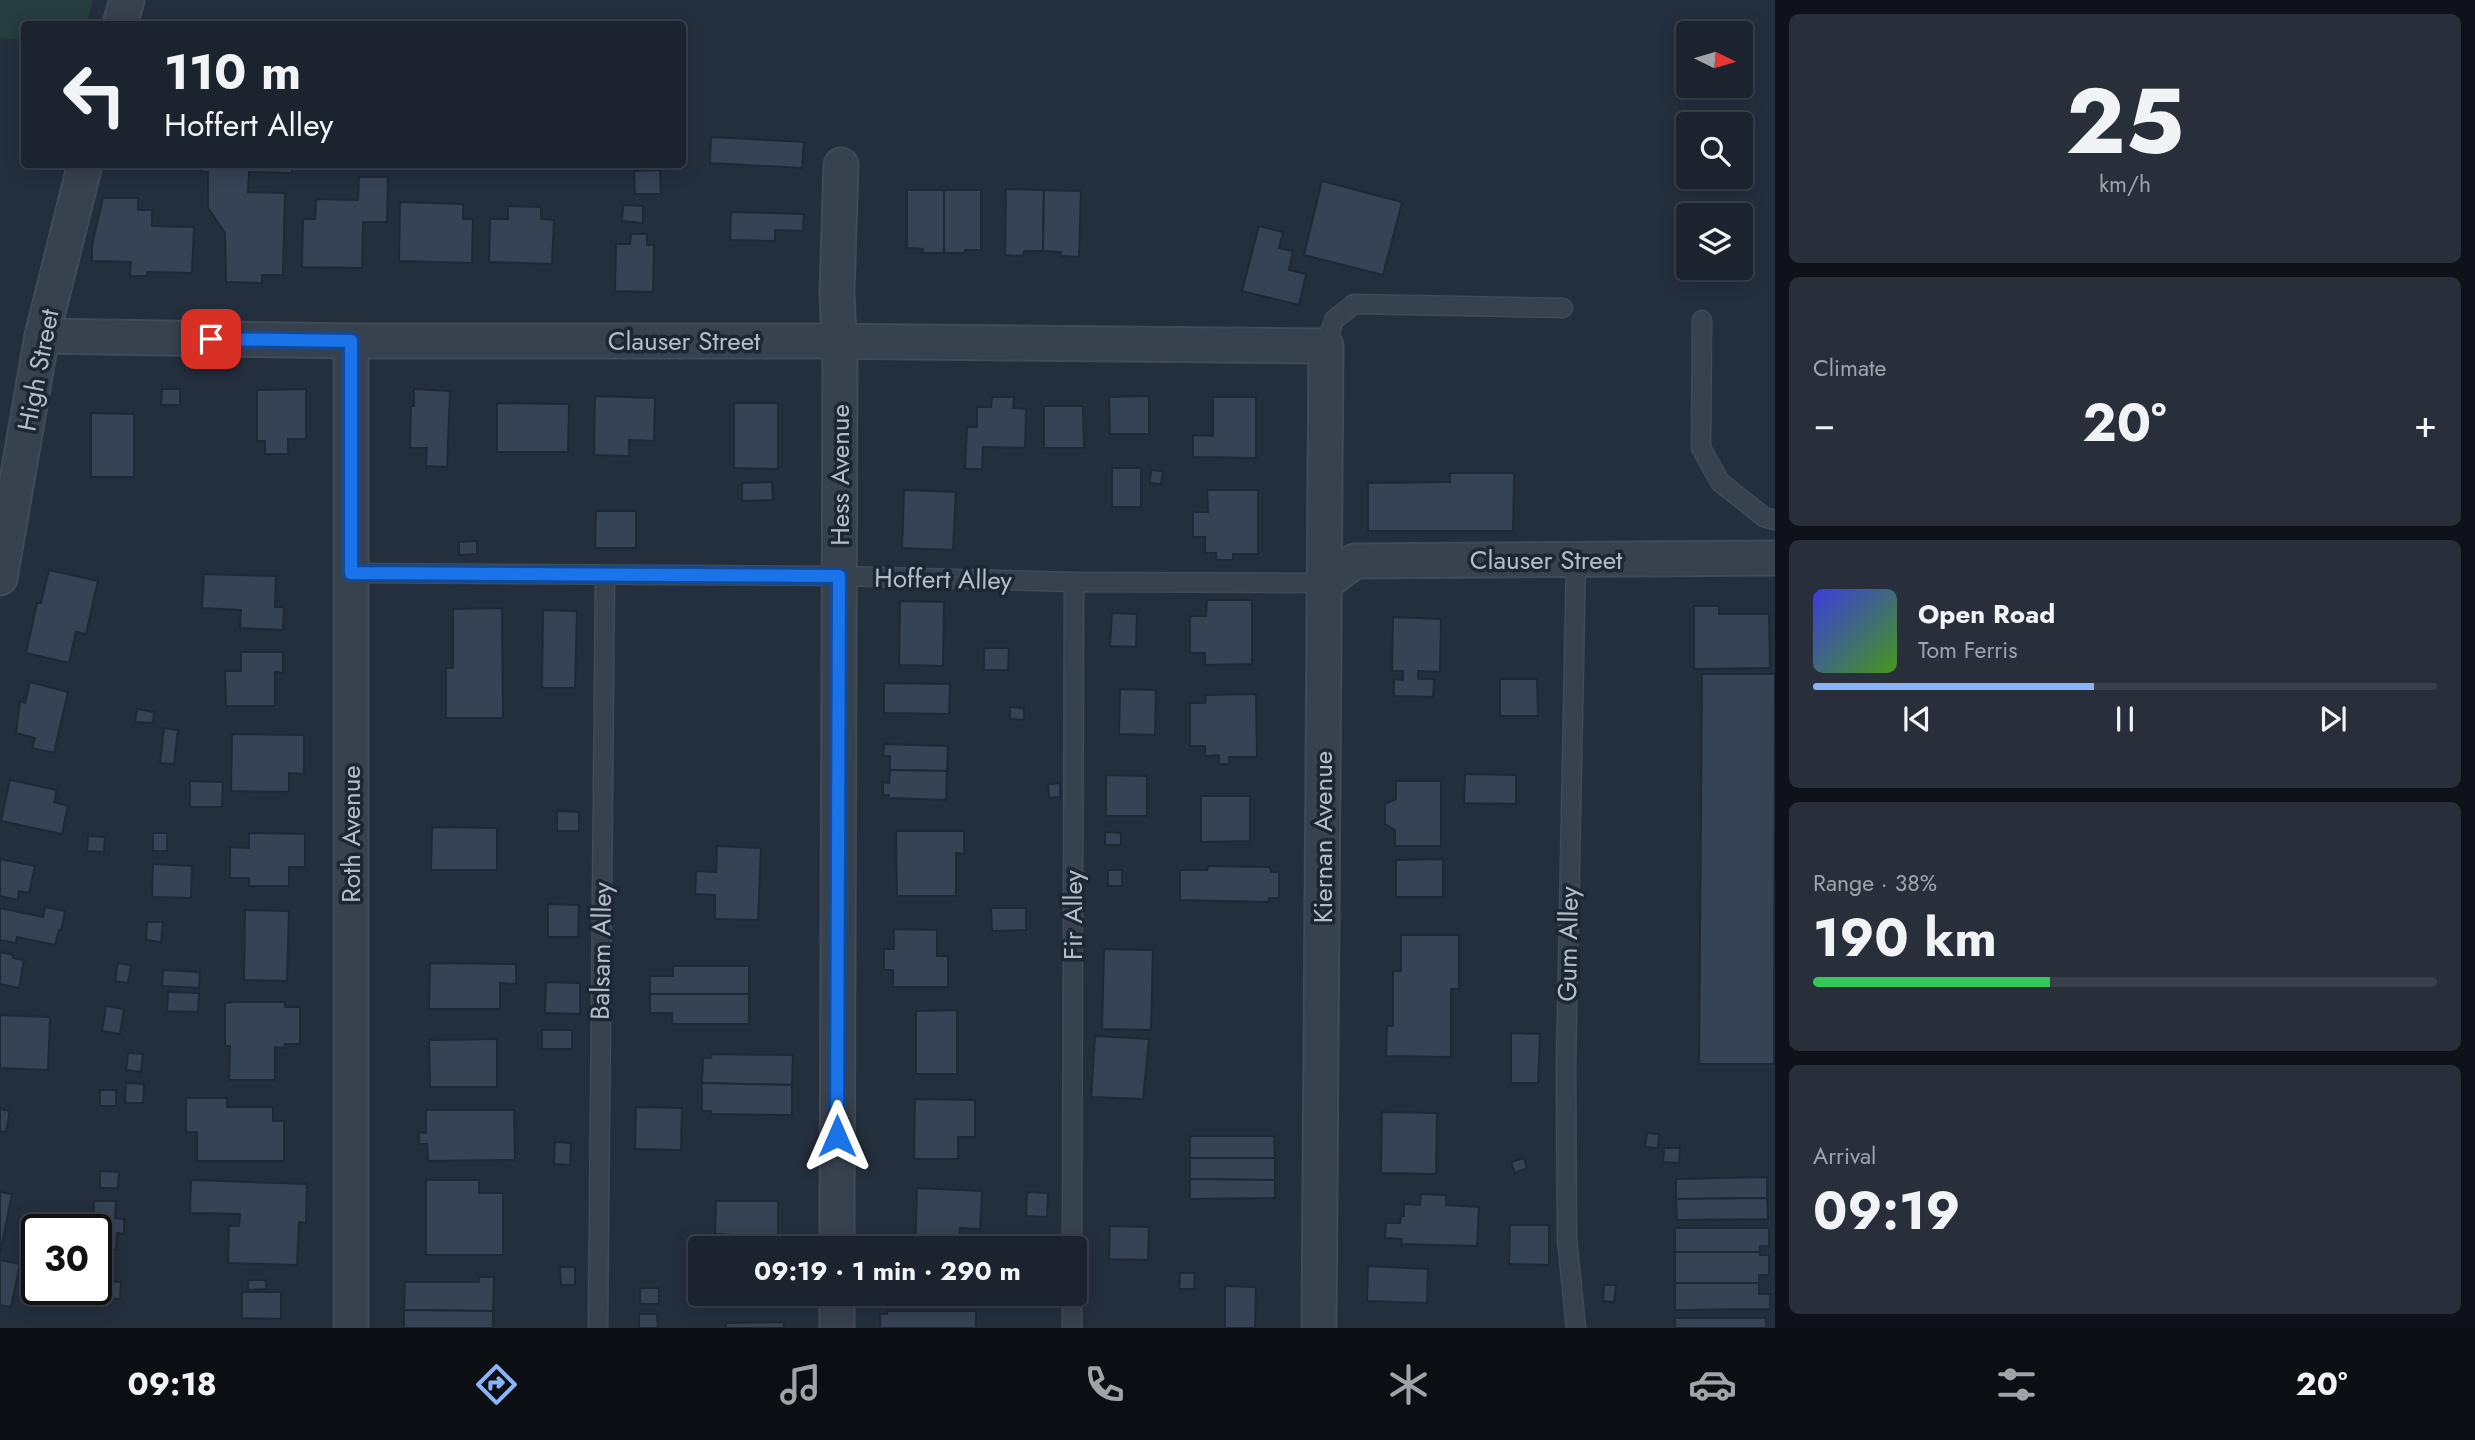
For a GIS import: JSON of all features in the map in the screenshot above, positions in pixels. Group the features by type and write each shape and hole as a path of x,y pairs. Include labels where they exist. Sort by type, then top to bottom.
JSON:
{"street":[{"path":"122,21 127,0"},
{"name":"Hess Avenue","path":"837,1236 840,341 837,292 841,165"},
{"name":"High Street","path":"0,578 42,336 84,168"},
{"name":"Clauser Street","path":"42,336 351,341 840,341 1326,346"},
{"name":"Roth Avenue","path":"351,341 351,1328"},
{"name":"Kiernan Avenue","path":"1319,1328 1326,346"},
{"name":"Clauser Street","path":"1325,583 1355,561 1775,558"},
{"path":"836,1328 837,1306"}],"lane":[{"path":"1326,346 1334,320 1354,304 1563,308"},
{"path":"1702,320 1701,448 1720,482 1763,517 1775,520"},
{"name":"Gum Alley","path":"1576,560 1566,1067 1567,1239 1576,1328"},
{"name":"Hoffert Alley","path":"351,573 1325,583"},
{"name":"Balsam Alley","path":"598,1328 605,575"},
{"name":"Fir Alley","path":"1072,1236 1074,582"},
{"path":"1072,1306 1072,1328"}],"green space":[{"path":"0,0 93,0 88,21 21,21 21,40 0,38"}],"building":[{"path":"711,137 804,142 802,168 710,163"},
{"path":"202,168 292,168 292,173 249,172 248,192 285,193 283,275 262,275 262,283 226,282 225,233 208,208 208,172 202,172"},
{"path":"660,170 661,194 635,194 634,171"},
{"path":"359,177 388,177 387,222 363,222 362,268 302,267 303,219 315,219 316,199 358,200"},
{"path":"1322,181 1402,202 1383,275 1304,255"},
{"path":"1006,189 1044,190 1043,251 1024,251 1023,256 1005,255"},
{"path":"907,190 944,190 944,253 922,253 923,249 907,248"},
{"path":"944,190 981,190 981,250 944,253"},
{"path":"1044,190 1081,191 1079,257 1043,251"},
{"path":"103,198 138,198 138,210 152,210 152,226 194,227 192,273 147,272 147,276 130,276 131,262 92,261 92,245"},
{"path":"400,202 463,204 463,219 473,219 472,263 399,261"},
{"path":"623,205 643,206 643,223 622,221"},
{"path":"508,206 541,207 541,219 554,220 552,264 489,262 490,219 508,219"},
{"path":"731,212 804,214 803,231 775,230 775,241 730,240"},
{"path":"1259,226 1283,232 1279,248 1293,251 1289,270 1306,274 1299,305 1242,291"},
{"path":"631,234 647,234 647,245 654,245 653,292 615,291 616,244 630,244"},
{"path":"162,389 180,389 180,405 161,405"},
{"path":"306,389 306,439 288,439 288,454 265,454 265,441 257,441 257,390"},
{"path":"414,389 450,391 447,467 426,466 427,448 410,448"},
{"path":"595,396 655,398 654,441 629,440 629,456 594,455"},
{"path":"1149,396 1149,434 1110,434 1109,397"},
{"path":"992,397 1014,397 1013,408 1026,409 1025,448 983,447 982,469 965,469 967,427 977,427 977,407 991,407"},
{"path":"1213,397 1256,397 1256,458 1193,457 1193,435 1213,436"},
{"path":"497,403 569,404 568,452 497,452"},
{"path":"734,403 778,403 778,469 734,468"},
{"path":"1044,406 1083,406 1084,448 1044,448"},
{"path":"91,413 134,414 134,477 91,477"},
{"path":"1112,468 1141,468 1141,507 1112,507"},
{"path":"1151,470 1163,471 1161,484 1150,483"},
{"path":"1450,473 1514,473 1513,531 1368,531 1368,483 1450,482"},
{"path":"772,482 773,500 742,501 742,483"},
{"path":"904,490 956,492 953,550 902,548"},
{"path":"1207,490 1258,490 1258,554 1233,554 1233,560 1216,560 1216,553 1205,553 1205,537 1193,537 1193,512 1208,512"},
{"path":"596,511 636,511 636,548 595,548"},
{"path":"477,541 477,554 459,555 459,542"},
{"path":"49,570 98,581 86,634 76,632 69,663 26,653 37,603 41,603"},
{"path":"204,574 276,576 275,607 284,607 283,630 240,628 241,610 202,608"},
{"path":"1207,600 1252,600 1252,664 1205,665 1205,653 1190,653 1190,616 1206,616"},
{"path":"900,601 944,602 943,666 899,665"},
{"path":"1694,606 1719,606 1719,614 1769,614 1770,668 1694,669"},
{"path":"502,608 503,718 446,718 446,668 453,668 453,609"},
{"path":"543,610 577,611 575,688 542,688"},
{"path":"1112,613 1137,614 1136,647 1110,646"},
{"path":"1393,617 1441,619 1440,672 1418,671 1418,679 1434,679 1433,697 1394,696 1394,679 1403,680 1403,671 1392,671"},
{"path":"984,648 1009,648 1008,670 984,670"},
{"path":"241,652 283,652 283,673 275,672 275,706 226,706 225,671 241,671"},
{"path":"1702,674 1775,674 1774,1064 1699,1064"},
{"path":"1500,679 1537,679 1538,716 1500,716"},
{"path":"30,682 68,692 54,753 32,748 35,738 16,733 20,701 25,703"},
{"path":"884,683 950,684 949,714 884,713"},
{"path":"1120,689 1156,690 1155,735 1119,734"},
{"path":"1256,694 1257,757 1229,757 1229,764 1219,764 1219,755 1205,756 1205,746 1190,746 1190,703 1205,703 1206,695"},
{"path":"1010,707 1024,708 1024,720 1010,719"},
{"path":"137,709 154,712 153,723 135,722"},
{"path":"164,728 178,730 174,764 160,763"},
{"path":"232,734 304,735 304,774 289,773 289,792 231,791"},
{"path":"884,744 948,746 947,771 890,770 890,756 883,756"},
{"path":"890,770 947,771 946,800 889,798 889,795 883,795 883,782 889,783"},
{"path":"1465,774 1516,775 1516,804 1464,803"},
{"path":"1106,775 1147,776 1147,816 1106,816"},
{"path":"10,780 57,790 54,802 68,806 62,834 1,821"},
{"path":"190,781 223,782 222,807 190,807"},
{"path":"1396,781 1441,781 1441,846 1395,846 1395,830 1385,824 1385,804 1396,799"},
{"path":"1060,783 1060,797 1049,798 1048,784"},
{"path":"1201,796 1250,796 1250,841 1201,842"},
{"path":"557,811 579,812 579,831 557,831"},
{"path":"432,827 497,828 497,870 431,870"},
{"path":"896,831 964,831 964,854 956,853 956,896 897,896"},
{"path":"1105,832 1121,833 1121,845 1105,845"},
{"path":"153,833 167,833 167,851 153,851"},
{"path":"249,833 305,834 305,867 289,867 289,886 249,886 249,878 230,878 230,847 249,848"},
{"path":"88,836 105,837 104,852 87,851"},
{"path":"717,846 761,848 758,920 715,919 715,895 695,894 696,871 716,872"},
{"path":"0,859 35,866 29,893 19,891 18,900 0,896"},
{"path":"1443,859 1443,897 1396,897 1396,860"},
{"path":"153,864 192,866 191,898 152,897"},
{"path":"1208,866 1270,867 1271,872 1279,872 1279,898 1269,898 1269,902 1180,900 1180,870 1207,870"},
{"path":"1108,870 1122,870 1122,886 1108,886"},
{"path":"548,904 579,905 578,937 548,937"},
{"path":"45,907 65,911 55,945 17,937 16,943 0,940 0,908 43,917"},
{"path":"991,908 1026,908 1026,930 992,931"},
{"path":"245,910 289,911 287,981 244,980"},
{"path":"147,922 163,922 161,942 146,940"},
{"path":"894,929 937,930 937,956 948,956 948,987 893,987 893,970 884,970 884,949 894,949"},
{"path":"1401,935 1459,935 1459,989 1451,989 1451,1057 1386,1056 1387,1026 1393,1026 1393,971 1401,971"},
{"path":"1104,949 1153,950 1151,1030 1102,1029"},
{"path":"0,952 24,960 19,988 0,984"},
{"path":"118,963 131,965 128,983 115,981"},
{"path":"430,963 516,964 516,984 500,983 500,1009 429,1009"},
{"path":"673,966 749,966 749,994 650,994 650,976 673,976"},
{"path":"163,970 200,972 199,988 162,986"},
{"path":"546,982 580,983 580,1014 545,1013"},
{"path":"168,992 199,993 198,1012 167,1011"},
{"path":"650,994 749,994 749,1024 672,1024 672,1013 650,1013"},
{"path":"285,1002 285,1007 300,1007 300,1044 285,1044 285,1048 275,1047 275,1080 229,1080 230,1046 225,1046 225,1003"},
{"path":"106,1006 124,1009 120,1034 102,1031"},
{"path":"957,1010 957,1074 916,1074 916,1011"},
{"path":"0,1015 50,1017 48,1070 0,1068"},
{"path":"542,1030 572,1030 572,1049 542,1049"},
{"path":"1511,1033 1540,1034 1538,1083 1511,1083"},
{"path":"1095,1036 1149,1039 1143,1099 1091,1097"},
{"path":"497,1039 497,1087 430,1087 429,1040"},
{"path":"128,1053 143,1054 141,1072 126,1070"},
{"path":"712,1054 793,1055 792,1085 702,1083 703,1058 711,1058"},
{"path":"126,1083 144,1084 143,1103 125,1103"},
{"path":"702,1083 792,1085 792,1115 711,1114 711,1111 702,1111"},
{"path":"100,1090 116,1090 116,1106 100,1106"},
{"path":"186,1098 227,1098 227,1107 273,1107 273,1121 284,1121 284,1161 197,1161 197,1132 186,1132"},
{"path":"915,1099 975,1100 975,1137 958,1137 958,1159 914,1159"},
{"path":"636,1107 682,1108 681,1150 635,1149"},
{"path":"0,1109 10,1111 6,1132 0,1131"},
{"path":"426,1110 514,1110 515,1160 428,1161 427,1144 419,1144 419,1132 426,1133"},
{"path":"1382,1112 1437,1113 1436,1174 1381,1173"},
{"path":"1647,1133 1659,1134 1658,1148 1645,1147"},
{"path":"1190,1136 1274,1136 1275,1158 1190,1158"},
{"path":"555,1142 571,1143 570,1165 554,1164"},
{"path":"1664,1148 1680,1148 1679,1163 1663,1162"},
{"path":"1190,1158 1275,1158 1275,1180 1190,1179"},
{"path":"1524,1158 1527,1168 1515,1173 1511,1162"},
{"path":"100,1171 119,1172 118,1188 100,1188"},
{"path":"1767,1177 1767,1198 1676,1199 1676,1179"},
{"path":"1190,1179 1275,1180 1275,1198 1190,1199"},
{"path":"191,1180 307,1184 306,1223 299,1222 297,1265 228,1263 229,1226 239,1226 240,1214 190,1213"},
{"path":"426,1180 479,1180 479,1193 503,1193 503,1255 426,1255"},
{"path":"917,1188 982,1191 980,1229 960,1228 960,1236 915,1236"},
{"path":"0,1192 12,1194 0,1254"},
{"path":"1027,1192 1048,1193 1047,1217 1026,1216"},
{"path":"1421,1194 1446,1195 1446,1205 1479,1207 1477,1246 1401,1244 1402,1239 1385,1238 1386,1223 1400,1223 1401,1216 1404,1216 1404,1204 1420,1205"},
{"path":"1767,1198 1768,1219 1677,1220 1676,1199"},
{"path":"94,1201 116,1201 115,1218 124,1219 124,1234 117,1233 116,1250 112,1250 112,1214 94,1214"},
{"path":"716,1201 778,1201 778,1236 715,1234"},
{"path":"1510,1225 1549,1225 1549,1265 1509,1264"},
{"path":"1110,1226 1149,1227 1148,1260 1109,1259"},
{"path":"1675,1228 1769,1228 1769,1246 1760,1246 1760,1252 1675,1252"},
{"path":"1675,1252 1760,1252 1760,1255 1769,1255 1769,1275 1759,1275 1759,1283 1675,1283"},
{"path":"0,1260 20,1264 11,1307 0,1305"},
{"path":"1368,1266 1428,1269 1427,1303 1367,1301"},
{"path":"560,1267 575,1267 575,1285 561,1285"},
{"path":"1180,1273 1195,1273 1194,1289 1179,1289"},
{"path":"479,1277 494,1277 493,1311 404,1310 405,1282 479,1282"},
{"path":"248,1280 266,1280 266,1289 248,1290"},
{"path":"112,1282 121,1282 120,1299 112,1299"},
{"path":"1675,1283 1759,1283 1759,1294 1770,1294 1770,1309 1675,1310"},
{"path":"1604,1285 1616,1285 1614,1302 1603,1301"},
{"path":"1225,1286 1256,1287 1255,1328 1225,1328"},
{"path":"640,1288 659,1288 659,1304 640,1304"},
{"path":"242,1292 281,1292 281,1319 242,1318"},
{"path":"889,1306 927,1306 927,1307"},
{"path":"404,1310 493,1311 493,1328 404,1328"},
{"path":"887,1311 976,1311 976,1328 880,1328 880,1314 887,1314"},
{"path":"639,1314 657,1314 658,1328 639,1328"},
{"path":"1675,1318 1766,1318 1766,1328 1675,1328"},
{"path":"784,1322 784,1328 726,1328 726,1323"}],"route":[{"path":"211,339 351,341 351,573 839,576 837,1136"}]}
